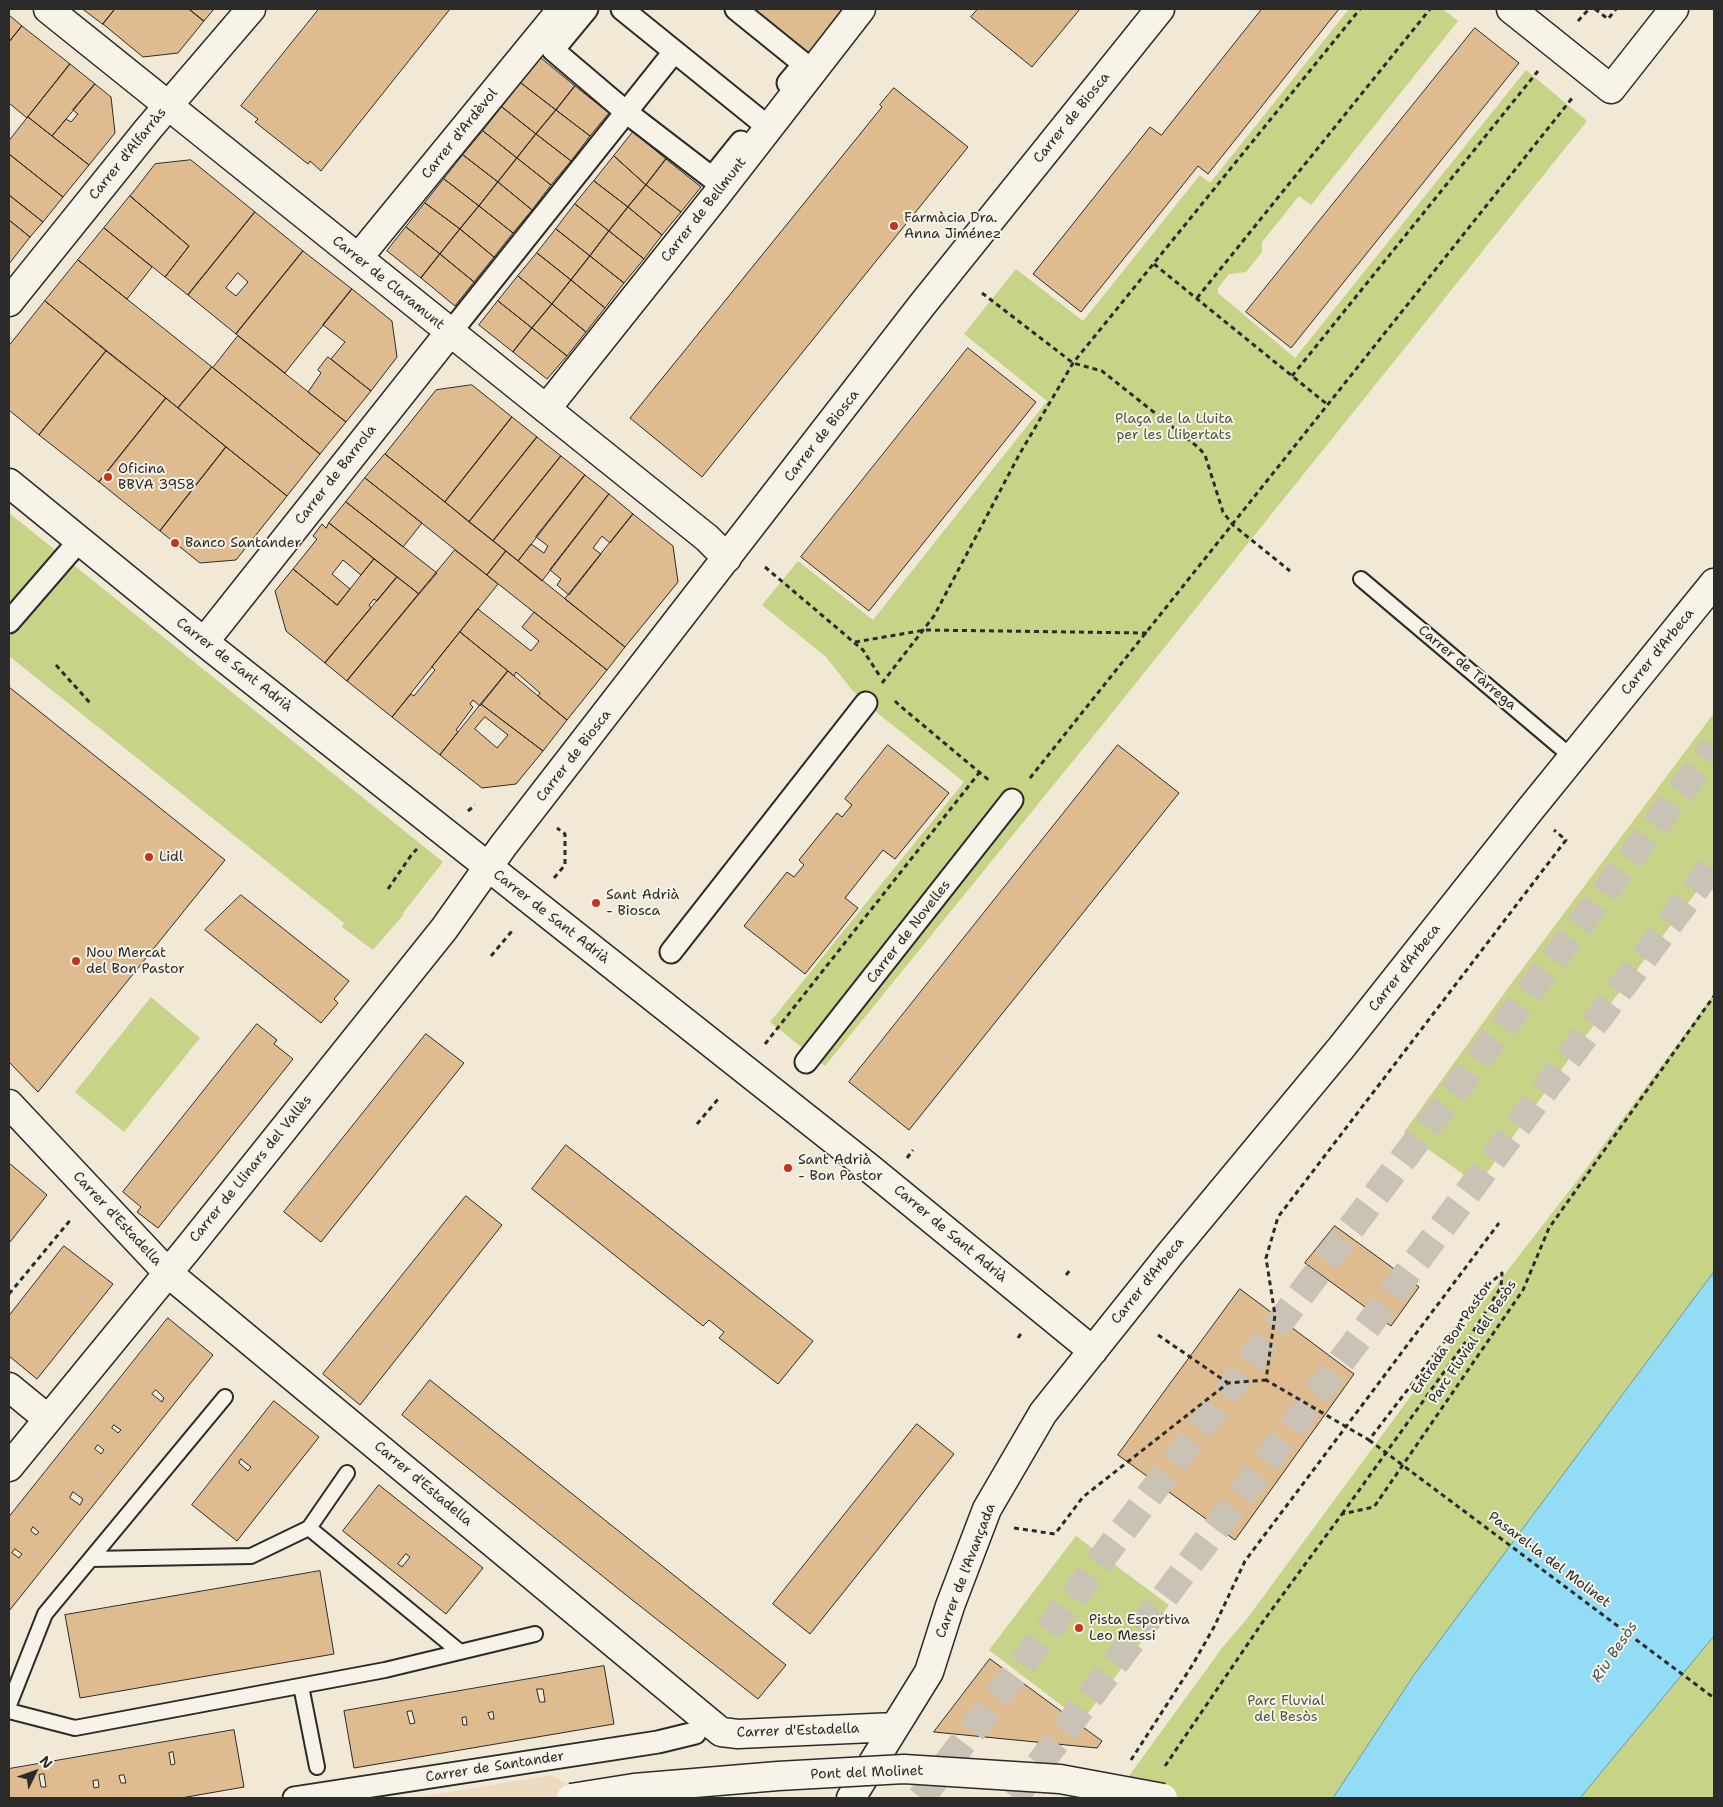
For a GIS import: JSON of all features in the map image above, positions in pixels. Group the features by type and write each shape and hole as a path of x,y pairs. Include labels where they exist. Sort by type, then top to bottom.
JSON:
{"street":[{"name":"Carrer de Claramunt","path":"48,9 358,258 454,328 546,409 707,538 727,558"},
{"name":"Carrer d'Alfarràs","path":"9,302 168,105 251,9"},
{"name":"Carrer d'Ardèvol","path":"358,258 562,9"},
{"path":"586,9 553,50 626,112 712,178 763,124 804,64 736,9"},
{"path":"622,9 763,124"},
{"name":"Carrer de Bellmunt","path":"546,409 763,124 861,9"},
{"name":"Carrer de Biosca","path":"488,867 922,305 1160,9"},
{"path":"1511,9 1611,88 1674,9"},
{"name":"Carrer de Barnola","path":"204,642 674,52"},
{"name":"Carrer de Sant Adrià","path":"9,483 204,642 854,1156 1093,1350"},
{"path":"9,622 79,541"},
{"name":"Carrer d'Arbeca","path":"1093,1350 1341,1048 1714,583"},
{"path":"671,952 866,703"},
{"name":"Carrer de Novelles","path":"806,1062 1012,800"},
{"name":"Carrer de Llinars del Vallès","path":"9,1467 444,929 488,867"},
{"name":"Carrer d'Estadella","path":"9,1104 168,1272 721,1732 738,1734 895,1728"},
{"name":"Carrer de l'Avançada","path":"851,1798 929,1672 950,1606 988,1510 1043,1414 1093,1350"},
{"path":"9,1387 48,1419"},
{"name":"Carrer de Santander","path":"294,1798 658,1742 695,1733"},
{"name":"Pont del Molinet","path":"571,1798 634,1788 778,1776 904,1769 1161,1786"}],"lane":[{"name":"Carrer de Tàrrega","path":"1361,579 1573,758"},
{"path":"9,1705 45,1614 225,1398"},
{"path":"91,1559 251,1556 309,1528 347,1473"},
{"path":"309,1528 460,1652"},
{"path":"9,1711 75,1728 385,1670 535,1634"},
{"path":"301,1686 317,1767"}],"path":[{"path":"866,703 925,630 934,616 1019,455 1072,363 1360,9"},
{"path":"1197,298 1430,9"},
{"path":"1292,376 1589,9"},
{"path":"1595,9 1608,19 1616,9"},
{"path":"1012,800 1574,96"},
{"path":"1154,264 1328,405"},
{"path":"982,293 1072,363 1102,371 1199,448 1205,454 1223,512 1232,525 1290,571"},
{"path":"854,642 925,630 1147,633"},
{"path":"56,665 90,703"},
{"path":"762,1047 979,773"},
{"path":"1013,1528 1055,1534 1082,1497 1228,1383 1266,1380 1275,1315 1266,1258 1278,1217 1566,840"},
{"path":"388,889 412,854 420,848"},
{"name":"Carrer de Sant Adrià","path":"549,884 565,865 566,849"},
{"path":"491,956 512,931"},
{"name":"Parc Fluvial del Besòs","path":"1342,1514 1374,1507 1523,1290 1549,1228 1714,996"},
{"path":"697,1124 719,1098"},
{"path":"9,1294 74,1216"},
{"path":"1127,1766 1193,1664 1214,1627 1245,1561 1499,1222"},
{"path":"1066,1275 1071,1269"},
{"name":"Entrada Bon Pastor","path":"1342,1514 1477,1326 1502,1287 1502,1273 1488,1286 1369,1440"},
{"path":"1158,1335 1228,1383"},
{"name":"Pasarel·la del Molinet","path":"1266,1380 1369,1440 1714,1698"},
{"path":"1161,1786 1262,1623 1342,1514"}],"shaded area":[{"path":"551,1775 592,1798 413,1798"}],"green space":[{"name":"Plaça de la Lluita per les Llibertats","path":"1349,9 1443,9 1458,21 1311,205 1299,196 1262,242 1262,252 1246,272 1229,274 1218,288 1218,293 1295,358 1526,70 1587,121 1099,729 825,1066 770,1022 964,782 881,716 852,690 826,657 762,605 798,561 873,620 1047,401 964,334 1016,269 1083,321 1200,175 1210,183"},
{"path":"9,513 443,862 404,914 373,950 342,927 344,923 9,656"},
{"path":"1714,713 1714,869 1585,1037 1478,1185 1404,1132 1511,984"},
{"name":"Parc Fluvial del Besòs","path":"1714,994 1714,1272 1414,1675 1333,1798 1113,1798 1222,1648 1246,1620 1419,1385 1583,1173"},
{"path":"151,997 200,1038 124,1132 75,1092"},
{"name":"Pista Esportiva Leo Messi","path":"1076,1536 1169,1605 1082,1721 989,1650"},
{"path":"1714,1636 1714,1798 1580,1798 1711,1640"}],"water":[{"name":"Riu Besòs","path":"1714,1272 1714,1636 1580,1798 1333,1798 1414,1675"}],"building":[{"path":"83,9 115,9 103,24"},
{"path":"115,9 189,9 204,21 178,53 143,57 103,24"},
{"path":"189,9 214,9 204,21"},
{"path":"319,9 450,9 321,171 310,161 308,164 255,122 258,119 241,106"},
{"path":"749,9 842,9 807,55"},
{"path":"978,9 1080,9 1032,67 971,17"},
{"path":"1262,9 1339,9 1208,174 1198,166 1081,312 1033,274 1150,127 1161,135"},
{"path":"9,15 22,26 9,42"},
{"path":"22,26 70,64 27,118 9,103 9,42"},
{"path":"1475,28 1519,63 1291,348 1246,312"},
{"path":"541,58 575,86 556,110 521,83"},
{"path":"70,64 95,84 52,136 28,117"},
{"path":"521,83 556,110 536,134 502,107"},
{"path":"95,84 111,97 115,133 89,165 52,136 66,119 71,122 78,114 73,110"},
{"path":"575,86 609,113 590,136 556,110"},
{"path":"894,88 968,147 702,477 630,418 882,107 880,105"},
{"path":"502,107 536,134 517,158 483,131"},
{"path":"556,110 590,136 571,161 536,134"},
{"path":"28,117 89,165 63,197 9,154 9,141"},
{"path":"483,131 517,158 498,182 463,155"},
{"path":"633,132 666,159 646,185 614,156"},
{"path":"536,134 571,161 551,185 517,158"},
{"path":"9,154 63,197 43,222 9,195"},
{"path":"463,155 498,182 479,206 444,179"},
{"path":"614,156 646,185 628,207 594,181"},
{"path":"517,158 551,185 532,210 498,182"},
{"path":"666,159 701,187 681,212 646,185"},
{"path":"191,160 255,212 188,295 165,277 189,246 130,196 155,164"},
{"path":"444,179 479,206 460,229 425,203"},
{"path":"594,181 628,207 609,231 575,204"},
{"path":"498,182 532,210 513,233 479,206"},
{"path":"646,185 681,212 662,235 628,207"},
{"path":"9,195 43,222 30,237 9,220"},
{"path":"130,196 189,246 165,277 104,228"},
{"path":"425,203 460,229 440,254 406,227"},
{"path":"575,204 609,231 590,256 556,229"},
{"path":"479,206 513,233 494,257 460,229"},
{"path":"628,207 662,235 644,259 609,231"},
{"path":"255,212 303,251 236,334 188,295","holes":["238,273 248,282 236,296 226,288"]},
{"path":"9,220 30,237 9,264"},
{"path":"406,227 440,254 421,278 387,251"},
{"path":"104,228 152,267 127,299 78,260"},
{"path":"460,229 494,257 474,282 440,254"},
{"path":"556,229 590,256 571,280 537,253"},
{"path":"609,231 644,259 624,283 590,256"},
{"path":"303,251 352,289 285,373 236,334"},
{"path":"537,253 571,280 552,304 518,276"},
{"path":"440,254 474,282 455,306 421,278"},
{"path":"590,256 624,283 605,308 571,280"},
{"path":"78,260 212,367 178,408 45,301"},
{"path":"518,276 552,304 532,328 498,301"},
{"path":"571,280 605,308 586,332 552,304"},
{"path":"352,289 392,321 397,357 371,391 331,359 345,342 323,325"},
{"path":"45,301 106,351 39,435 9,410 9,346"},
{"path":"498,301 532,328 513,352 479,325"},
{"path":"552,304 586,332 567,356 532,328"},
{"path":"532,328 567,356 547,379 513,352"},
{"path":"238,336 346,422 320,454 213,368"},
{"path":"968,348 1036,402 869,611 801,557"},
{"path":"106,351 166,398 99,482 39,435"},
{"path":"328,357 371,391 346,422 308,392 321,373 318,370"},
{"path":"212,367 320,454 287,496 178,408"},
{"path":"472,385 512,417 445,502 385,454 436,390"},
{"path":"166,398 226,447 160,531 99,482"},
{"path":"512,417 537,437 469,522 445,502"},
{"path":"537,437 561,456 493,541 469,522"},
{"path":"226,447 287,496 236,560 200,563 160,531"},
{"path":"385,454 506,551 487,575 365,478"},
{"path":"561,456 585,475 518,561 493,541"},
{"path":"585,475 609,494 542,581 518,561 531,544 544,553 548,546 536,537"},
{"path":"365,478 422,523 403,547 346,502"},
{"path":"609,494 633,514 610,543 602,536 593,548 601,554 569,595 557,585 561,579 550,570"},
{"path":"346,502 437,573 419,594 329,523"},
{"path":"633,514 673,546 678,582 625,647 565,599"},
{"path":"329,523 374,559 361,575 343,560 332,574 350,589 337,605 293,569 317,539 313,536 322,524 326,528"},
{"path":"455,550 498,584 392,717 347,681"},
{"path":"506,551 625,647 607,670 487,575"},
{"path":"374,559 397,577 377,601 374,599 369,605 371,608 325,663 286,631 275,591 293,569 337,605"},
{"path":"397,577 419,594 347,681 325,663"},
{"path":"478,609 531,651 539,641 522,627 534,612 607,670 567,720 538,696 540,693 516,672 514,676 460,632"},
{"path":"460,632 508,671 480,706 473,700 470,704 473,707 456,730 458,732 440,755 392,717 411,694 414,696 435,670 432,667"},
{"path":"508,671 567,720 543,751 481,704"},
{"name":"Nou Mercat del Bon Pastor","path":"9,687 225,860 38,1092 9,1062"},
{"path":"481,704 543,751 516,784 482,788 440,755","holes":["485,717 508,735 497,748 475,729"]},
{"path":"888,745 949,793 895,859 883,850 845,898 858,908 805,974 744,926 787,872 794,877 804,865 799,860 837,813 842,817 852,805 845,799"},
{"path":"1118,745 1179,793 909,1130 849,1082"},
{"path":"241,895 349,981 334,999 338,1003 321,1023 205,930"},
{"path":"257,1024 277,1040 274,1044 293,1059 158,1228 137,1212 141,1207 123,1192"},
{"path":"426,1034 464,1063 321,1242 284,1212"},
{"path":"566,1145 813,1341 778,1384 719,1338 724,1332 709,1320 703,1326 532,1189"},
{"path":"9,1163 47,1195 10,1242 9,1241"},
{"path":"466,1196 502,1225 360,1405 323,1374"},
{"path":"1335,1226 1419,1287 1391,1326 1305,1263"},
{"path":"64,1246 113,1284 37,1379 9,1356 9,1316"},
{"path":"1240,1289 1354,1374 1235,1540 1118,1455"},
{"path":"168,1318 213,1355 9,1611 9,1517","holes":["156,1390 164,1398 162,1402 152,1394","114,1425 121,1430 118,1433 112,1428","98,1445 104,1450 101,1454 95,1449","73,1492 83,1499 80,1505 70,1498","33,1527 39,1532 36,1535 31,1531","15,1549 22,1554 19,1558 12,1553"]},
{"path":"430,1380 786,1665 758,1699 402,1415"},
{"path":"274,1401 319,1437 237,1541 192,1505","holes":["241,1459 251,1467 248,1471 239,1463"]},
{"path":"917,1424 954,1454 810,1634 773,1604"},
{"path":"379,1485 483,1568 446,1614 343,1531","holes":["406,1554 410,1557 402,1567 398,1564"]},
{"path":"320,1571 334,1654 80,1698 65,1615"},
{"path":"990,1659 1102,1741 1097,1748 934,1732"},
{"path":"604,1666 614,1724 354,1768 344,1711","holes":["537,1689 543,1689 545,1702 540,1702","412,1711 415,1723 410,1724 407,1712","493,1712 494,1719 490,1719 488,1713","466,1717 467,1725 463,1725 462,1718"]},
{"path":"234,1730 244,1787 181,1798 9,1798 9,1769","holes":["173,1752 175,1764 171,1765 169,1753","44,1774 46,1787 41,1787 39,1775","124,1775 126,1783 121,1783 119,1776","98,1780 99,1787 94,1788 93,1781"]}],"tunnel":[{"path":"921,1798 1714,747"},
{"path":"1014,1798 1714,864"}],"place":[{"name":"Farmàcia Dra. Anna Jiménez","path":"894,226"},
{"name":"Oficina BBVA 3958","path":"108,477"},
{"name":"Banco Santander","path":"175,543"},
{"name":"Lidl","path":"149,857"},
{"name":"Sant Adrià - Biosca","path":"596,903"},
{"name":"Nou Mercat del Bon Pastor","path":"76,961"},
{"name":"Sant Adrià - Bon Pastor","path":"788,1168"},
{"name":"Pista Esportiva Leo Messi","path":"1079,1628"}]}
